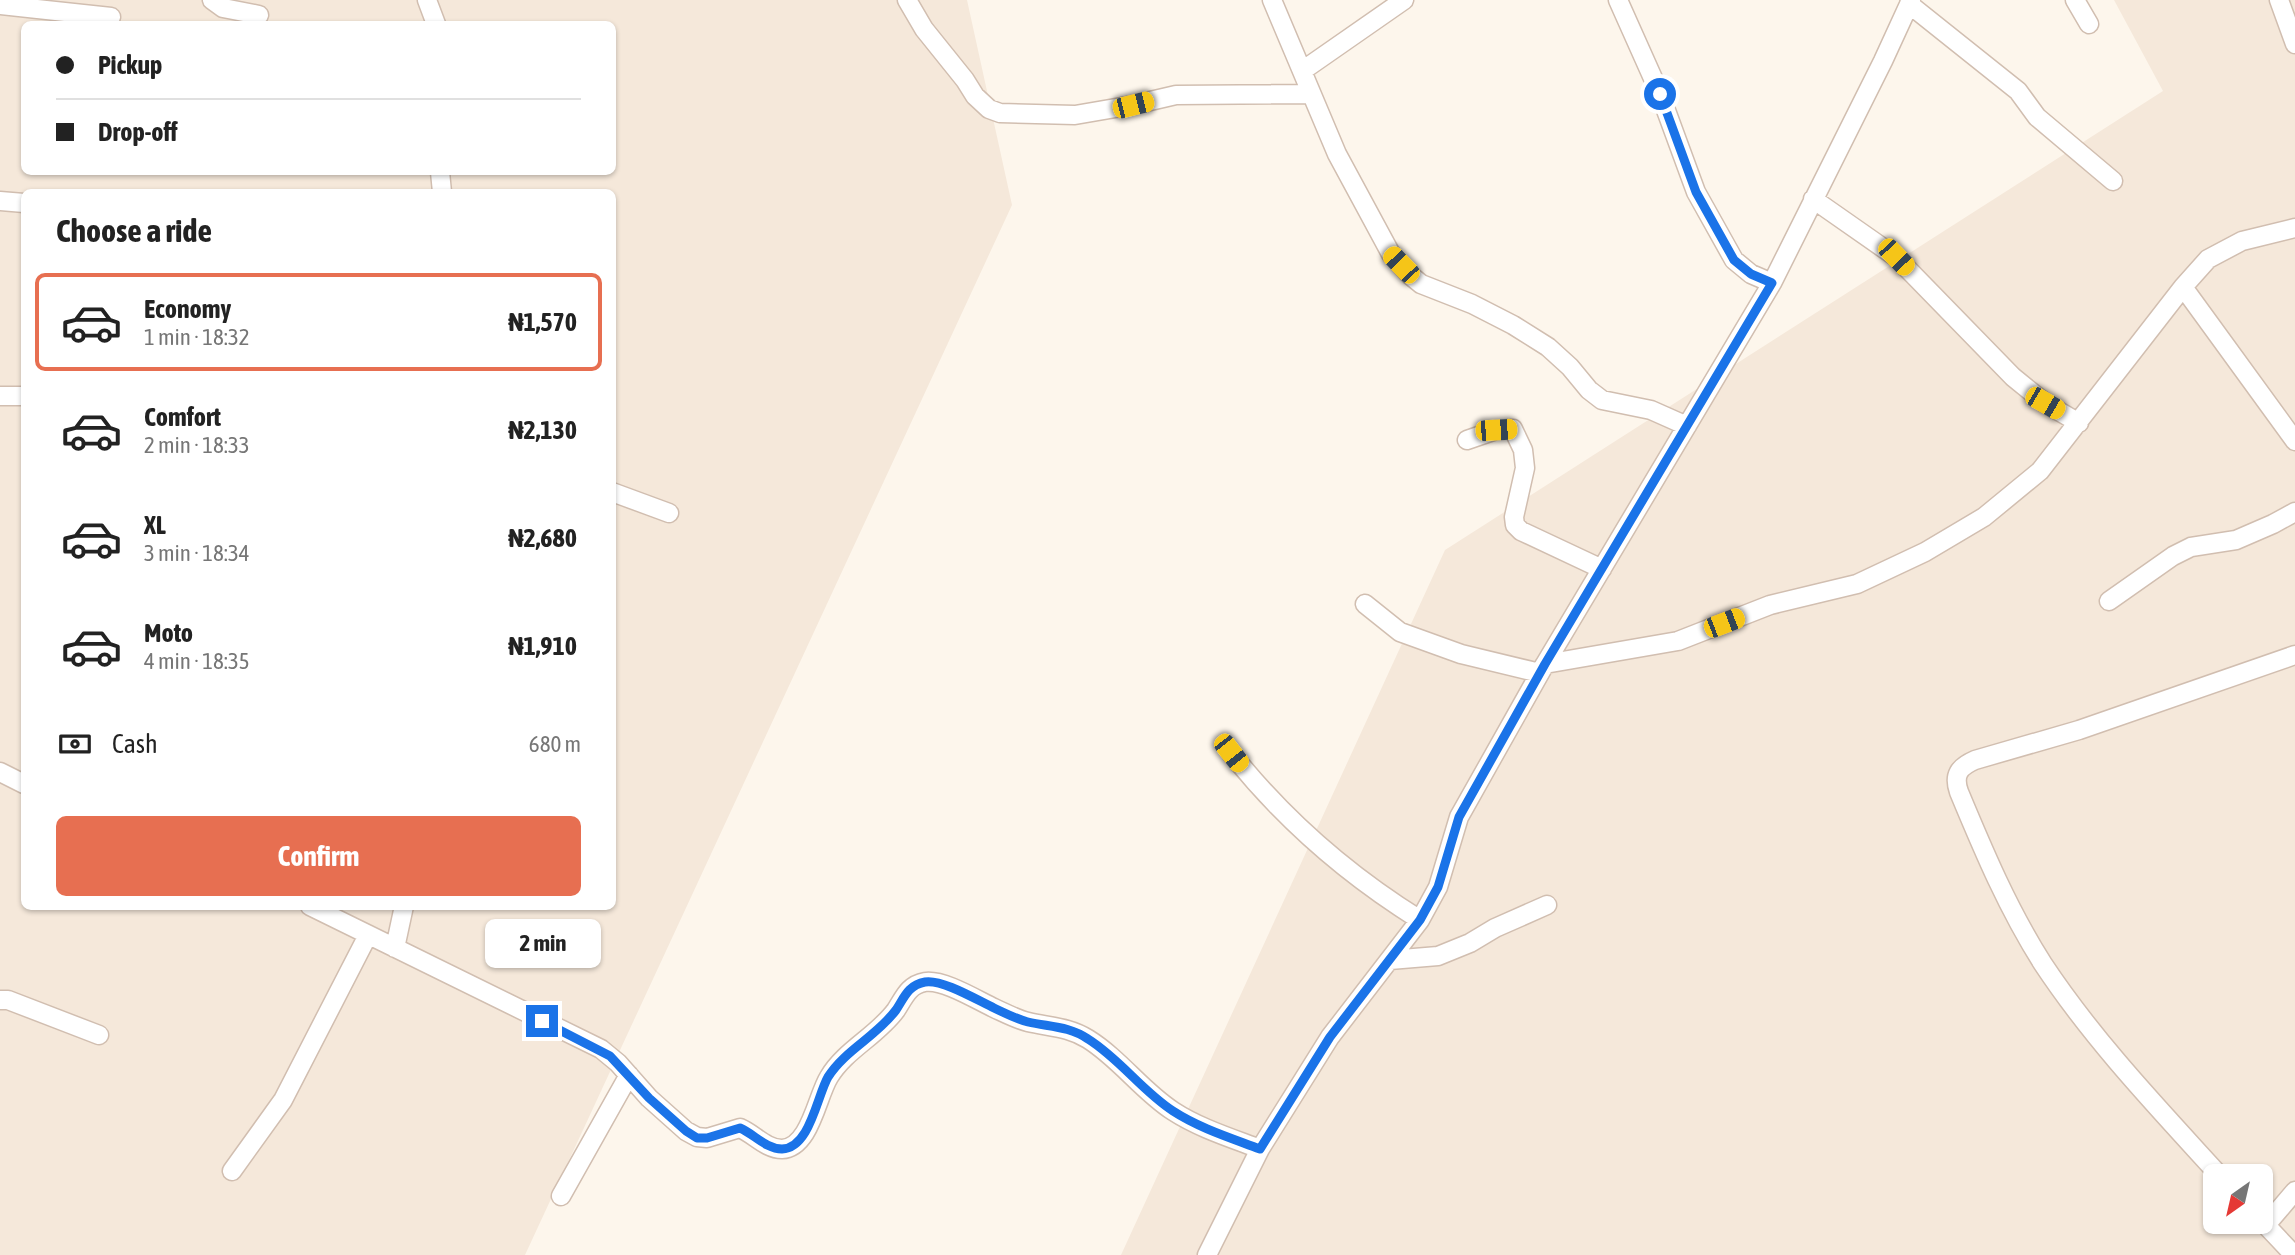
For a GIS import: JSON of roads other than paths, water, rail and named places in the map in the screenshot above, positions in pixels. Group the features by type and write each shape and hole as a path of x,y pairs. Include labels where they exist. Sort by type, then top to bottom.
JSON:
{"street":[{"path":"212,0 223,8 259,15"},
{"path":"426,0 435,21"},
{"path":"907,0 924,29 975,96 989,109 1000,113 1074,115 1133,105 1176,94 1311,94"},
{"path":"1272,0 1337,154 1391,254 1421,284 1472,304 1548,347 1602,400 1651,410 1687,426"},
{"path":"1618,0 1660,94 1696,192 1734,260 1751,274 1772,283"},
{"path":"2076,0 2089,24"},
{"path":"2280,0 2295,44"},
{"path":"1302,71 1397,2"},
{"path":"1213,1253 1260,1149 1330,1037 1420,920 1438,887 1459,817 1542,668 1772,283 1910,2 2018,91 2037,117 2113,181"},
{"path":"0,5 111,17"},
{"path":"1813,199 1896,257 2013,377 2045,403 2079,423"},
{"path":"0,201 21,203"},
{"path":"1365,604 1401,632 1461,654 1542,668 1678,641 1770,605 1857,584 1925,552 1984,517 2040,471 2183,286 2208,259 2242,241 2295,229"},
{"path":"2183,286 2295,441"},
{"path":"0,396 21,396"},
{"path":"1467,440 1496,430 1513,429 1523,450 1525,468 1514,517 1515,525 1521,531 1602,569"},
{"path":"616,493 669,513"},
{"path":"2109,601 2173,556 2191,547 2236,540 2295,512"},
{"path":"2210,1164 2110,1052 2042,962 1993,875 1959,792 1957,776 1964,765 1975,760 2079,730 2295,656"},
{"path":"1231,753 1253,782 1309,839 1386,899 1420,920"},
{"path":"0,772 21,782"},
{"path":"1390,960 1438,956 1547,905"},
{"path":"318,910 601,1049 649,1098 697,1138 707,1138 740,1128 769,1146 782,1149 792,1146 807,1130 828,1078 839,1063 881,1028 904,994 913,986 927,981 944,985 1026,1021 1066,1028 1087,1038 1108,1052 1173,1111 1201,1126 1260,1149"},
{"path":"395,948 403,910"},
{"path":"232,1171 283,1100 368,935"},
{"path":"0,1000 8,1000 99,1035"},
{"path":"561,1196 629,1075"},
{"path":"2273,1214 2295,1191"},
{"path":"2273,1233 2294,1255"}]}
